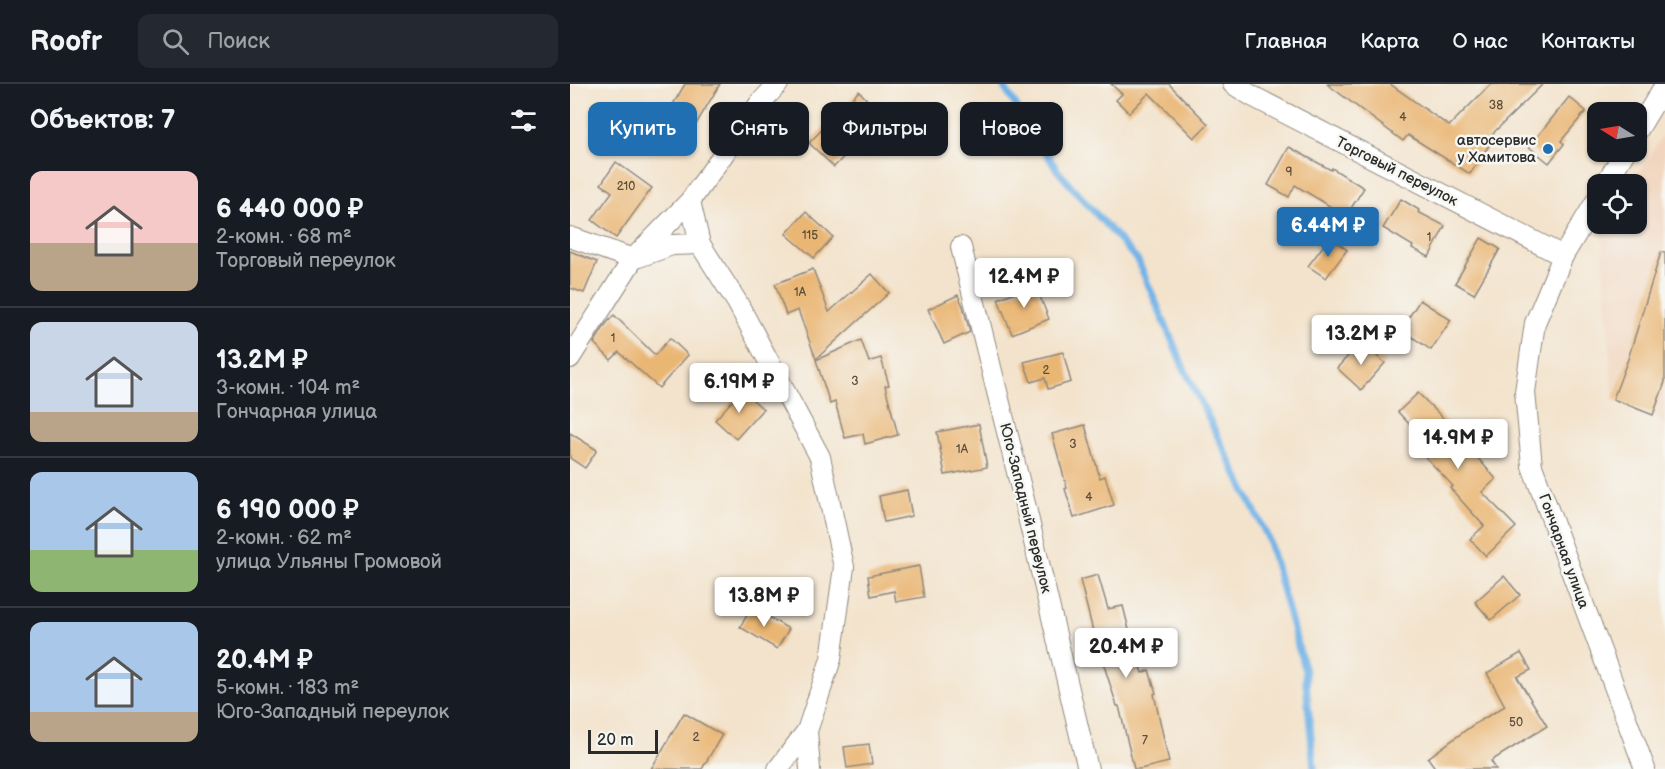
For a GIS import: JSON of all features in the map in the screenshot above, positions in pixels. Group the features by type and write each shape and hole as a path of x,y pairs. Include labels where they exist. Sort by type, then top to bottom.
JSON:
{"street":[{"path":"570,357 633,259 690,201 760,103 778,84"},
{"name":"Торговый переулок","path":"1233,84 1252,96 1563,256"},
{"path":"1647,115 1665,85"},
{"path":"690,201 700,244 737,303 820,457 844,567 831,659 807,731 778,769"},
{"name":"Гончарная улица","path":"1587,216 1563,256 1535,322 1525,392 1532,466 1645,769"},
{"path":"570,237 633,259 672,245 700,244"},
{"name":"Юго-Западный переулок","path":"961,248 1088,769"},
{"path":"807,731 810,769"}],"shaded area":[{"path":"1665,132 1665,425 1653,415 1613,399 1601,234 1647,234 1647,174 1638,174"}],"building":[{"path":"685,84 720,84 697,123 697,102 674,102"},
{"path":"1111,84 1169,84 1208,124 1194,138 1149,93 1129,113 1116,100 1122,94"},
{"path":"1327,84 1390,84 1449,126 1491,84 1543,84 1485,141 1490,144 1470,174 1408,135 1403,141"},
{"path":"859,91 869,102 848,102"},
{"path":"1569,97 1586,111 1561,141 1564,144 1549,163 1529,147"},
{"path":"821,131 821,155 809,143"},
{"path":"1289,147 1331,170 1332,168 1364,188 1346,216 1295,185 1289,197 1268,185"},
{"path":"823,156 844,156 834,167"},
{"path":"616,162 652,188 616,238 592,220 612,192 601,184"},
{"path":"1401,199 1419,210 1418,212 1445,226 1429,257 1383,228"},
{"path":"806,212 833,237 814,258 786,234"},
{"path":"1330,237 1347,250 1326,278 1308,266"},
{"path":"1481,238 1500,249 1474,294 1455,283"},
{"path":"570,251 597,262 584,293 570,288"},
{"path":"1661,252 1665,253 1665,382 1653,415 1613,399 1628,359"},
{"path":"813,269 829,312 872,274 889,293 816,359 798,310 786,315 775,284"},
{"path":"1035,284 1049,319 1012,334 998,299"},
{"path":"958,295 970,332 944,344 928,309"},
{"path":"1420,300 1451,320 1431,350 1401,329"},
{"path":"614,315 655,355 670,338 688,355 659,388 619,352 611,360 594,343"},
{"path":"861,340 869,362 881,358 889,385 885,386 898,435 865,444 863,434 845,438 835,402 830,404 816,360"},
{"path":"1361,342 1385,363 1361,390 1337,368"},
{"path":"1063,352 1071,382 1048,389 1045,378 1031,382 1024,362"},
{"path":"742,390 763,409 736,439 715,420"},
{"path":"1418,393 1471,446 1469,448 1496,479 1482,492 1516,527 1486,556 1470,539 1484,526 1450,488 1453,486 1414,445 1422,438 1398,412"},
{"path":"979,424 987,467 945,475 937,432"},
{"path":"1085,425 1100,478 1105,476 1114,505 1074,518 1052,434"},
{"path":"570,433 597,450 585,468 570,458"},
{"path":"907,490 912,516 884,522 879,496"},
{"path":"919,566 924,597 896,602 894,591 871,596 868,576"},
{"path":"1098,575 1108,609 1123,606 1142,673 1149,670 1156,693 1154,694 1169,762 1134,769 1119,706 1117,706 1093,631 1080,580"},
{"path":"1504,576 1520,595 1491,620 1475,602"},
{"path":"752,607 789,629 777,649 740,627"},
{"path":"1521,653 1531,670 1517,677 1547,726 1491,761 1496,769 1436,769 1428,758 1473,725 1505,706 1487,673"},
{"path":"684,713 722,735 702,769 651,769"},
{"path":"869,744 872,764 847,768 844,747"}],"waterway":[{"path":"1002,84 1057,170 1138,261 1183,366 1268,538 1305,671 1314,769"}],"place":[{"name":"автосервис у Хамитова","path":"1548,149"}]}
